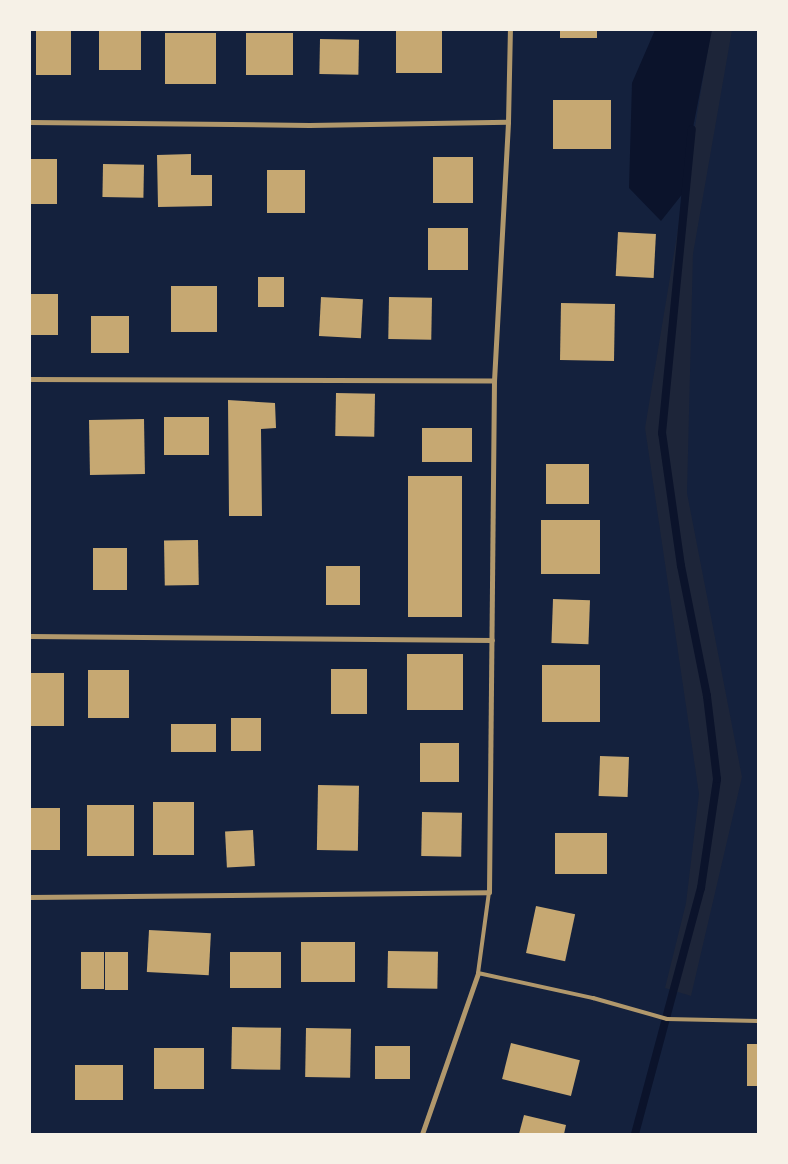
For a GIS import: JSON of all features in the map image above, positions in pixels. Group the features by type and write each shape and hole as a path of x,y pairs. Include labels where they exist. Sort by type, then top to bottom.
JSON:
{"street":[{"path":"30,897 489,892 494,382 508,122 510,30"},
{"path":"30,122 309,125 508,122"},
{"path":"30,379 494,382"},
{"path":"30,636 492,640"},
{"path":"422,1134 478,973"}],"lane":[{"path":"489,892 478,973 593,998 667,1019 758,1021"}],"shaded area":[{"path":"655,30 712,30 691,138 684,192 661,221 629,188 632,83"},
{"path":"711,30 732,30 693,254 687,493 742,777 691,996 665,988 686,903 699,794 645,428"}],"building":[{"path":"36,30 71,30 71,75 36,75"},
{"path":"99,30 141,30 141,70 99,70"},
{"path":"396,30 442,30 442,73 396,73"},
{"path":"560,30 597,30 597,38 560,38"},
{"path":"165,33 216,33 216,84 165,84"},
{"path":"246,33 293,33 293,75 246,75"},
{"path":"320,39 359,40 358,75 319,74"},
{"path":"553,100 611,100 611,149 553,149"},
{"path":"191,154 191,175 212,175 212,206 158,207 157,155"},
{"path":"433,157 473,157 473,203 433,203"},
{"path":"30,159 57,159 57,204 30,204"},
{"path":"103,164 144,165 143,198 102,197"},
{"path":"267,170 305,170 305,213 267,213"},
{"path":"428,228 468,228 468,270 428,270"},
{"path":"618,232 656,234 654,278 616,276"},
{"path":"258,277 284,277 284,307 258,307"},
{"path":"171,286 217,286 217,332 171,332"},
{"path":"30,294 58,294 58,335 30,335"},
{"path":"321,297 363,299 361,338 319,336"},
{"path":"389,297 432,298 431,340 388,339"},
{"path":"561,303 615,304 614,361 560,360"},
{"path":"91,316 129,316 129,353 91,353"},
{"path":"336,393 375,394 374,437 335,436"},
{"path":"228,400 275,403 276,428 261,429 262,516 229,516"},
{"path":"164,417 209,417 209,455 164,455"},
{"path":"144,419 145,474 90,475 89,420"},
{"path":"422,428 472,428 472,462 422,462"},
{"path":"546,464 589,464 589,504 546,504"},
{"path":"408,476 462,476 462,617 408,617"},
{"path":"541,520 600,520 600,574 541,574"},
{"path":"198,540 199,585 165,586 164,541"},
{"path":"93,548 127,548 127,590 93,590"},
{"path":"326,566 360,566 360,605 326,605"},
{"path":"553,599 590,600 588,644 551,643"},
{"path":"407,654 463,654 463,710 407,710"},
{"path":"542,665 600,665 600,722 542,722"},
{"path":"331,669 367,669 367,714 331,714"},
{"path":"88,670 129,670 129,718 88,718"},
{"path":"30,673 64,673 64,726 30,726"},
{"path":"231,718 261,718 261,751 231,751"},
{"path":"171,724 216,724 216,752 171,752"},
{"path":"420,743 459,743 459,782 420,782"},
{"path":"600,756 629,757 628,797 599,796"},
{"path":"318,785 359,786 358,851 317,850"},
{"path":"153,802 194,802 194,855 153,855"},
{"path":"87,805 134,805 134,856 87,856"},
{"path":"30,808 60,808 60,850 30,850"},
{"path":"422,812 462,813 461,857 421,856"},
{"path":"253,830 255,866 227,867 225,831"},
{"path":"555,833 607,833 607,874 555,874"},
{"path":"536,906 575,914 565,961 526,953"},
{"path":"149,930 211,933 209,975 147,972"},
{"path":"301,942 355,942 355,982 301,982"},
{"path":"388,951 438,952 437,989 387,988"},
{"path":"81,952 104,952 104,989 81,989"},
{"path":"105,952 128,952 128,990 105,990"},
{"path":"230,952 281,952 281,988 230,988"},
{"path":"232,1027 281,1028 280,1070 231,1069"},
{"path":"306,1028 351,1029 350,1078 305,1077"},
{"path":"511,1043 580,1060 571,1096 502,1079"},
{"path":"747,1044 758,1044 758,1086 747,1086"},
{"path":"375,1046 410,1046 410,1079 375,1079"},
{"path":"154,1048 204,1048 204,1089 154,1089"},
{"path":"75,1065 123,1065 123,1100 75,1100"},
{"path":"524,1115 566,1125 564,1134 519,1134"}],"waterway":[{"path":"635,1134 701,888 717,779 707,696 681,566 662,433 692,129"}]}
